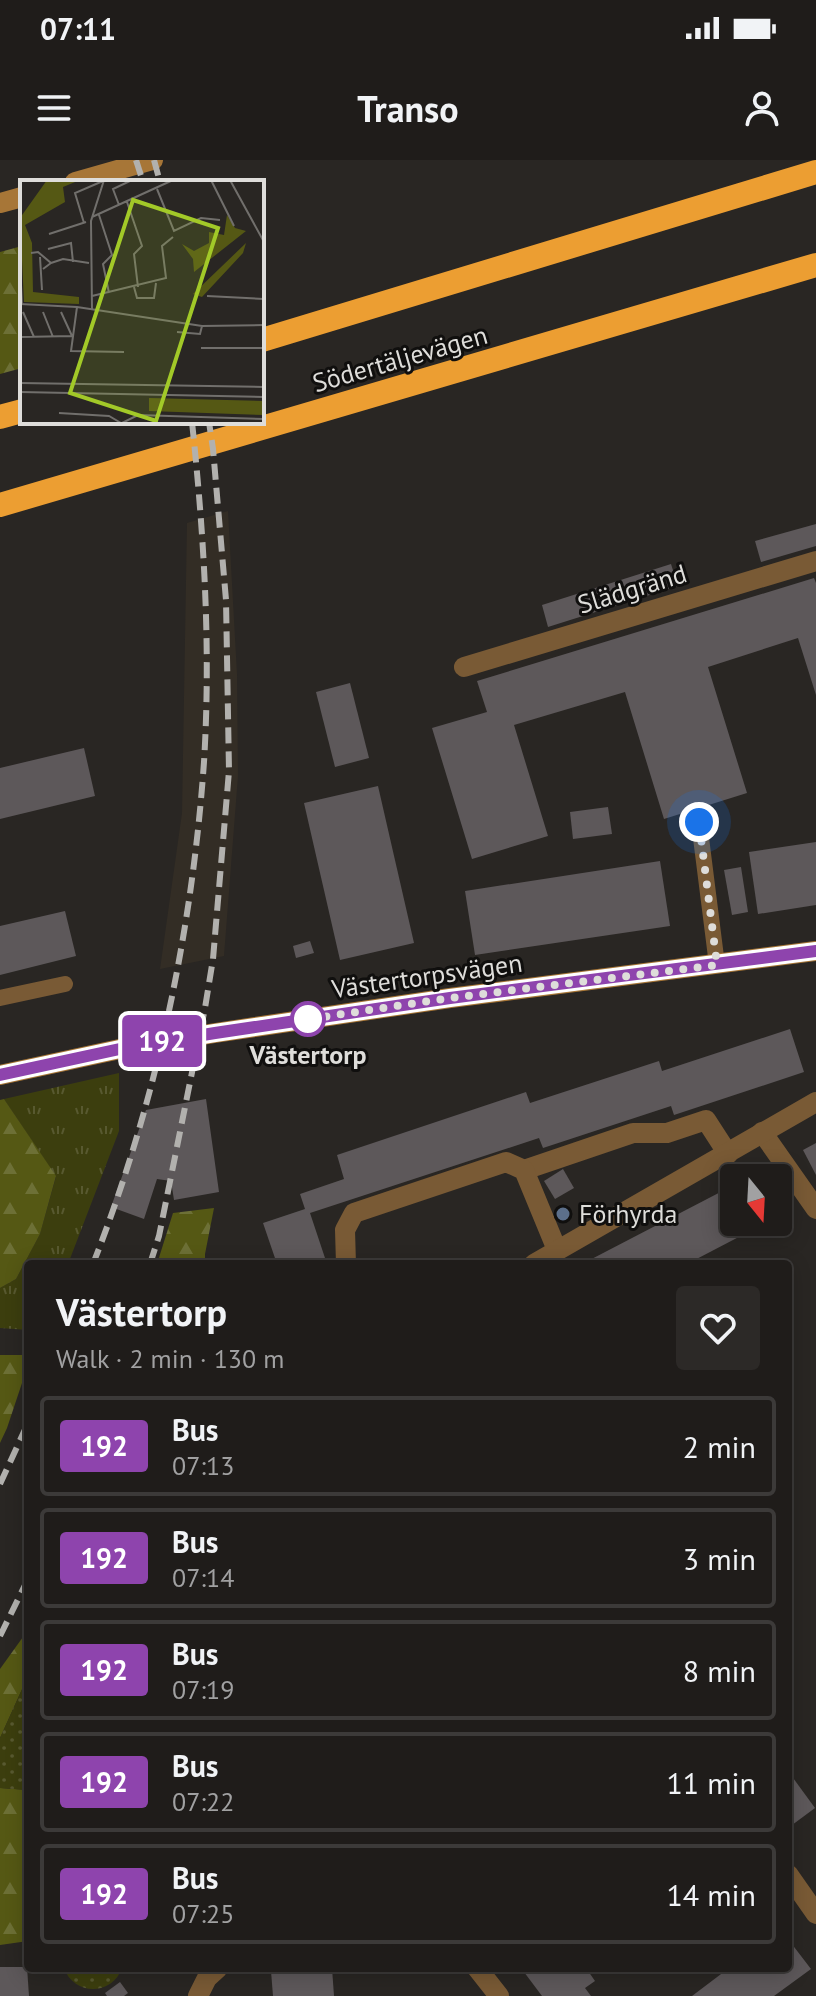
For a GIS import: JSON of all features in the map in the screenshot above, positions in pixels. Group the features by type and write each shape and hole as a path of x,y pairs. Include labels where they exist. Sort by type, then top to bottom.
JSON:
{"highway":[{"path":"264,339 816,172"},
{"name":"Södertäljevägen","path":"0,505 816,265"},
{"path":"0,417 20,412"}],"street":[{"path":"82,180 153,160"},
{"path":"0,203 20,198"},
{"name":"Slädgränd","path":"464,667 816,561"},
{"name":"Västertorpsvägen","path":"0,1075 129,1047 231,1030 450,998 816,951"},
{"path":"541,1260 816,1102"},
{"path":"346,1260 345,1230 354,1213 506,1162 524,1170 633,1133 667,1133 706,1120 728,1154"},
{"path":"762,1132 816,1209"},
{"path":"524,1170 557,1250"},
{"path":"792,1880 816,1914"},
{"path":"198,1996 214,1972"},
{"path":"480,1972 499,1996"}],"lane":[{"path":"699,822 717,965"},
{"path":"0,998 65,984"}],"shaded area":[{"path":"228,511 237,674 238,776 224,956 160,969 182,813 187,523"}],"green space":[{"path":"20,247 20,369 0,374 0,252"},
{"path":"119,1073 119,1131 70,1260 26,1260 40,1234 56,1177 4,1099"},
{"path":"4,1099 56,1176 40,1234 16,1279 0,1288 0,1100"},
{"path":"214,1208 205,1260 158,1260 173,1213"},
{"path":"24,1264 24,1330 0,1328 0,1288 16,1279"},
{"path":"0,1355 24,1355 24,1377 0,1443"},
{"path":"24,1636 24,1685 0,1738 0,1669"},
{"path":"24,1685 24,1790 0,1788 0,1738"},
{"path":"0,1788 24,1790 24,1942 0,1945"},
{"path":"66,1972 120,1972 110,1984 93,1989 76,1984"}],"building":[{"path":"816,524 816,546 761,562 755,541"},
{"path":"671,564 678,586 548,627 542,605"},
{"path":"814,578 816,695 798,638 708,667 747,793 664,819 625,692 514,725 548,836 472,859 432,728 487,712 477,681"},
{"path":"350,683 369,758 335,767 316,692"},
{"path":"84,748 95,796 0,819 0,768"},
{"path":"378,786 414,943 340,960 304,803"},
{"path":"608,807 612,834 573,839 570,812"},
{"path":"816,842 816,905 758,914 749,852"},
{"path":"660,861 670,926 475,955 465,891"},
{"path":"741,867 748,912 732,915 724,870"},
{"path":"65,911 76,956 0,975 0,926"},
{"path":"310,941 314,953 296,958 293,946"},
{"path":"790,1029 804,1072 674,1115 671,1106 543,1148 539,1138 310,1213 326,1260 276,1260 263,1223 305,1209 300,1194 344,1179 337,1155 526,1092 530,1103 659,1061 662,1071"},
{"path":"206,1099 219,1192 174,1200 171,1181 157,1179 144,1219 111,1207 146,1110"},
{"path":"816,1143 816,1175 803,1150"},
{"path":"563,1169 574,1188 555,1199 544,1181"},
{"path":"720,1192 720,1236 741,1236 695,1260 590,1260"},
{"path":"792,1776 815,1808 792,1825"},
{"path":"792,1944 811,1969 774,1996 692,1996 724,1972 792,1972"},
{"path":"0,1967 24,1967 24,1972 27,1972 29,1996 0,1996"},
{"path":"271,1972 332,1972 334,1996 273,1996"},
{"path":"524,1972 589,1972 595,1981 585,1988 591,1996 542,1996"},
{"path":"120,1982 128,1993 124,1996 107,1996 105,1993"}],"railway":[{"path":"136,160 142,180"},
{"path":"154,160 159,180"},
{"path":"94,1260 153,1080 180,954 198,826 206,719 206,634 203,549 192,424"},
{"path":"151,1260 159,1236 213,959 229,771 226,600 209,424"},
{"path":"0,1484 24,1432"},
{"path":"0,1636 24,1587"}],"bus line":[{"name":"192","path":"0,1075 129,1047 215,1033 450,998 816,951"}],"place":[{"name":"Västertorp","path":"308,1019"},
{"name":"Förhyrda","path":"563,1214"}],"route":[{"path":"308,1019 303,1020 450,998 717,965 699,822"}]}
